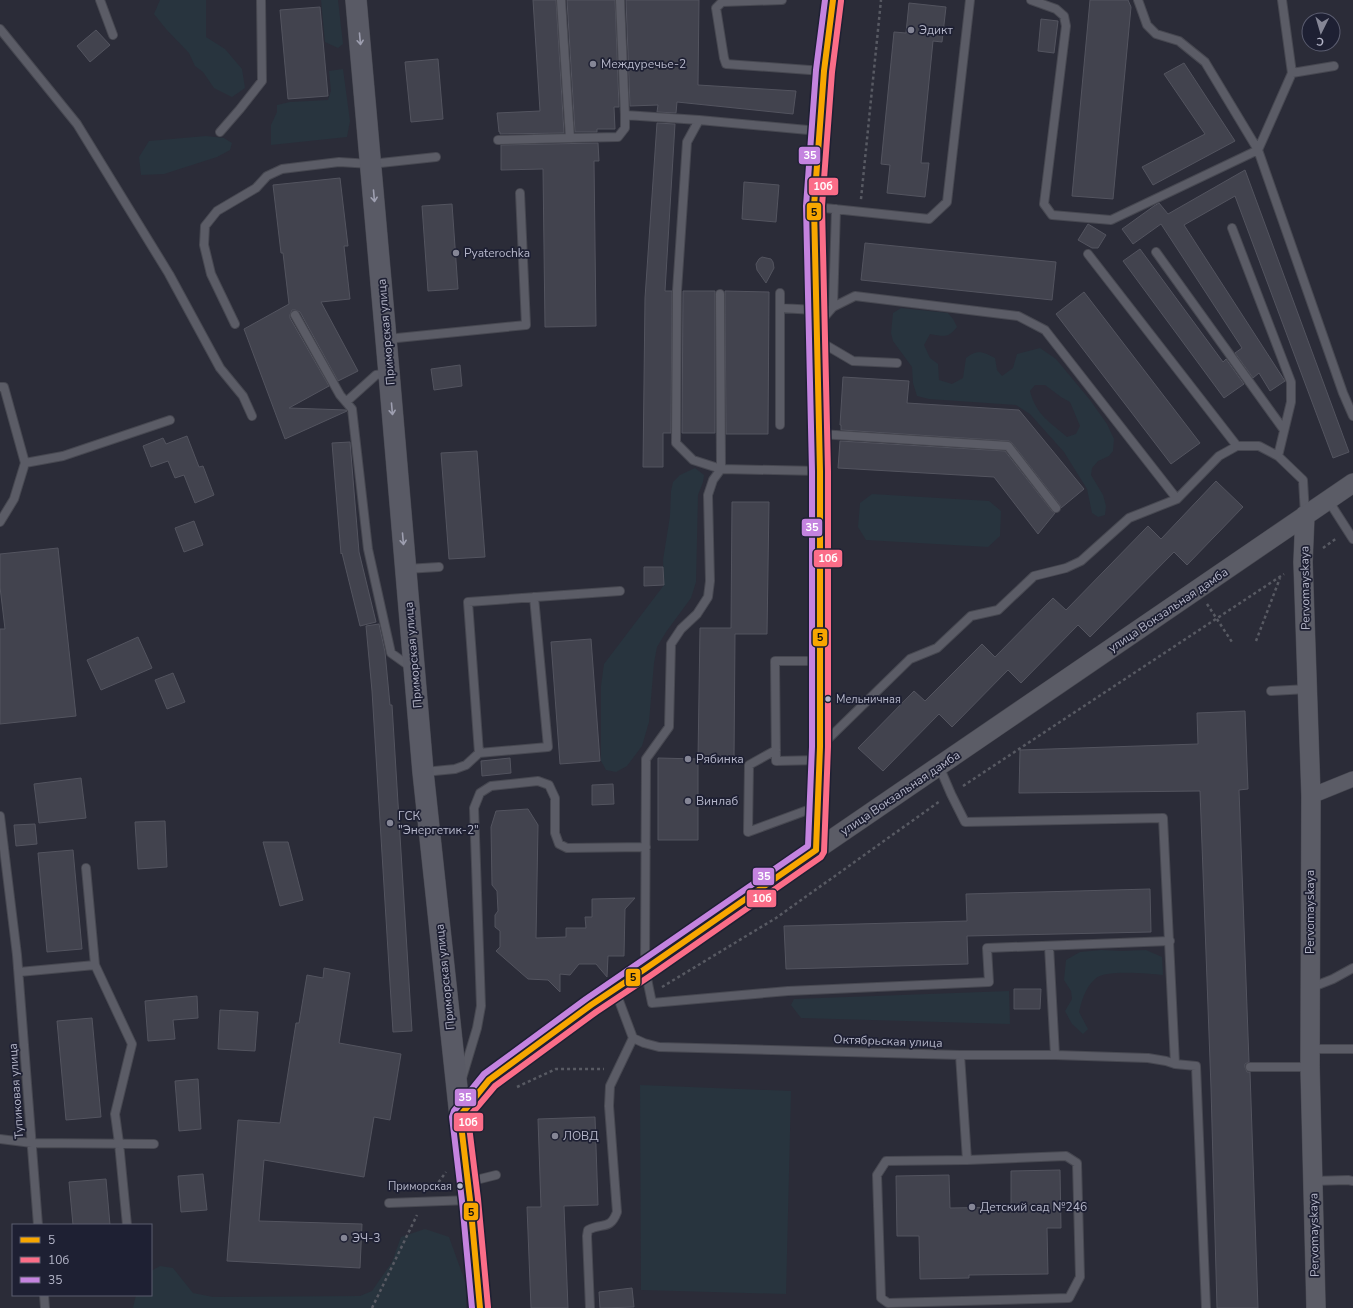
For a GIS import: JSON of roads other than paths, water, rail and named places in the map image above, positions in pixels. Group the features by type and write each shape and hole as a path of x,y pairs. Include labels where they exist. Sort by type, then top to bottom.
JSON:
{"main road":[{"name":"Приморская улица","path":"356,0 423,772 469,1191 480,1308"},
{"path":"816,850 820,661 819,434 821,321 814,206 824,71 833,0"},
{"name":"улица Вокзальная дамба","path":"460,1116 489,1080 591,1004 645,969 816,850"}],"street":[{"name":"улица Вокзальная дамба","path":"816,850 1353,483"},
{"name":"Pervomayskaya","path":"1305,515 1303,562 1308,689 1310,796 1310,1058 1316,1308"},
{"path":"1310,796 1353,779"}],"lane":[{"path":"100,0 113,35"},
{"path":"220,132 240,110 262,81 261,0"},
{"path":"561,0 570,138"},
{"path":"498,140 618,137 625,128 620,0"},
{"path":"782,0 722,2 716,8 726,64 824,71"},
{"path":"814,206 929,219 948,202 970,0"},
{"path":"1034,0 1056,9 1064,16 1066,26 1044,204 1052,215 1111,220 1258,150 1292,73 1282,0"},
{"path":"1138,0 1147,25 1156,34 1179,41 1205,62 1258,150 1342,393 1353,416"},
{"path":"0,29 77,124 168,274 220,368 244,396 252,416"},
{"path":"1292,73 1334,66"},
{"path":"624,115 699,120 819,132"},
{"path":"699,120 687,142 677,291 676,442 693,460 721,469 820,471"},
{"path":"235,324 211,274 204,245 205,226 217,211 256,188 267,176 282,169 339,162 371,164 436,157"},
{"path":"386,339 526,325 520,193"},
{"path":"821,321 836,209"},
{"path":"1232,228 1290,382 1291,402 1278,456"},
{"path":"1156,252 1284,430"},
{"path":"1088,254 1237,446"},
{"path":"780,293 780,425"},
{"path":"720,294 721,469 713,480 708,495 710,581 708,597 697,614 681,629 671,644 669,727 646,759 645,969 652,1003 788,991 989,982 987,948 1170,942"},
{"path":"821,321 856,296 1018,316 1045,330 1177,499"},
{"path":"780,308 821,321 853,361 897,363"},
{"path":"295,315 340,395 352,409 368,549 391,654 414,670"},
{"path":"346,402 376,375 389,373"},
{"path":"0,386 4,387 25,463 14,499 0,522"},
{"path":"25,463 63,456 170,420"},
{"path":"819,434 1008,446 1056,508"},
{"path":"820,661 775,661 776,761 819,754 910,659 937,648 971,616 998,610 1034,576 1066,568 1082,560 1129,518 1177,499 1219,456 1237,446 1259,446 1278,456 1303,480 1305,515"},
{"path":"1328,500 1353,539"},
{"path":"406,569 439,567"},
{"path":"479,753 468,602 620,591"},
{"path":"423,772 455,769 466,765 479,753 548,747 534,597"},
{"path":"1271,691 1308,689"},
{"path":"776,750 749,765 748,832 818,806"},
{"path":"939,766 965,822 1163,818 1175,1064"},
{"path":"458,1094 477,1028 481,1006 474,808 480,793 492,786 538,781 549,786 555,798 555,833 559,844 567,848 646,847"},
{"name":"Тупиковая улица","path":"0,816 17,955 38,1224"},
{"path":"86,868 95,965 132,1044 115,1114 127,1224"},
{"path":"1050,946 1055,1055"},
{"path":"18,972 95,965"},
{"path":"1310,988 1333,979 1353,968"},
{"path":"590,1308 588,1230 594,1227 608,1225 614,1221 617,1212 609,1106 610,1086 633,1038 615,989"},
{"name":"Октябрьская улица","path":"633,1038 658,1047 960,1055 1055,1055 1148,1058 1175,1064 1196,1066 1206,1308"},
{"path":"1250,1067 1310,1058 1353,1049"},
{"path":"960,1055 967,1160"},
{"path":"0,1139 32,1143 154,1144"},
{"path":"1066,1156 1076,1163 1080,1277 1069,1298 888,1303 881,1298 877,1175 886,1161 967,1160 1066,1156"},
{"path":"389,1203 424,1202 469,1191 496,1175"},
{"path":"1313,1181 1353,1181"},
{"path":"44,1296 45,1308"}],"place":[{"name":"Эдикт","path":"911,30"},
{"name":"Междуречье-2","path":"593,64"},
{"name":"Pyaterochka","path":"456,253"},
{"name":"Мельничная","path":"828,699"},
{"name":"Рябинка","path":"688,759"},
{"name":"Винлаб","path":"688,801"},
{"name":"ГСК \"Энергетик-2\"","path":"390,823"},
{"name":"ЛОВД","path":"555,1136"},
{"name":"Приморская","path":"460,1186"},
{"name":"Детский сад №246","path":"972,1207"},
{"name":"ЭЧ-3","path":"344,1238"}]}
